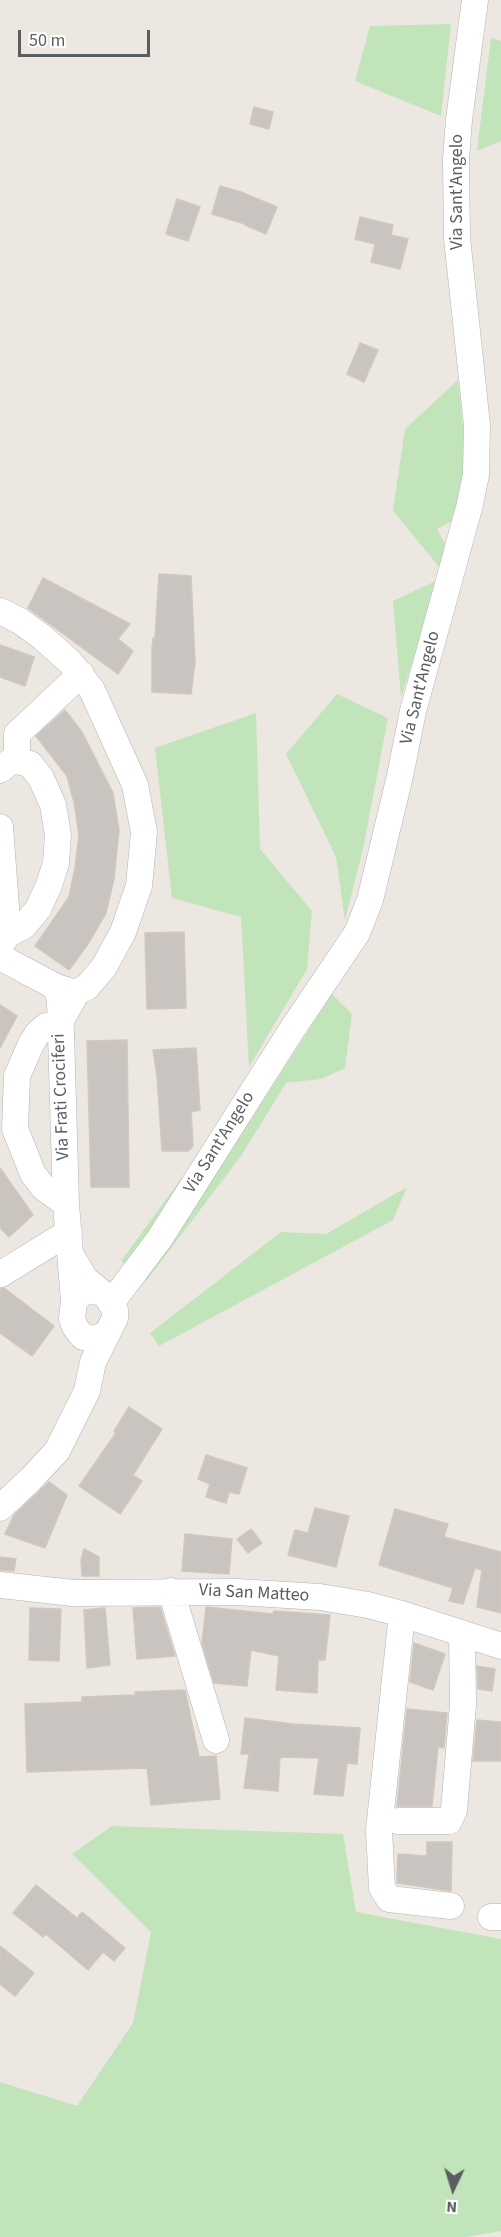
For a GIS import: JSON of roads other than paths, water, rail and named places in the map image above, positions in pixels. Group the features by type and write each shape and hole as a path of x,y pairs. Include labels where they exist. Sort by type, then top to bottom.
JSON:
{"street":[{"name":"Via Sant'Angelo","path":"106,1297 160,1238 291,1031 357,933 370,900 413,711 476,475 477,425 457,238 456,159 475,0"},
{"path":"0,611 33,629 64,656 81,674 97,697 135,785 144,832 139,886 123,932 104,967 87,987 66,990 3,945"},
{"path":"3,945 24,926 38,909 56,863 57,835 53,805 41,778 30,764 9,765 17,734 81,674"},
{"path":"0,827 3,945"},
{"name":"Via Frati Crociferi","path":"66,990 60,1000 59,1024 66,1204 74,1301"},
{"path":"59,1024 46,1026 38,1034 21,1065 16,1085 15,1129 33,1174 44,1188 66,1204"},
{"path":"0,1273 70,1243 85,1279 106,1297 115,1318 93,1362 87,1391 57,1451 0,1508"},
{"path":"87,1391 87,1364 72,1319 74,1301 82,1293 88,1291 106,1297"},
{"path":"78,1334 93,1339 107,1334"},
{"name":"Via San Matteo","path":"0,1585 73,1593 263,1592 343,1600 402,1614 501,1646"},
{"path":"171,1591 216,1740"},
{"path":"402,1614 379,1830 382,1888 389,1899 451,1906"},
{"path":"398,1821 449,1821 454,1810 463,1705 462,1634"}]}
